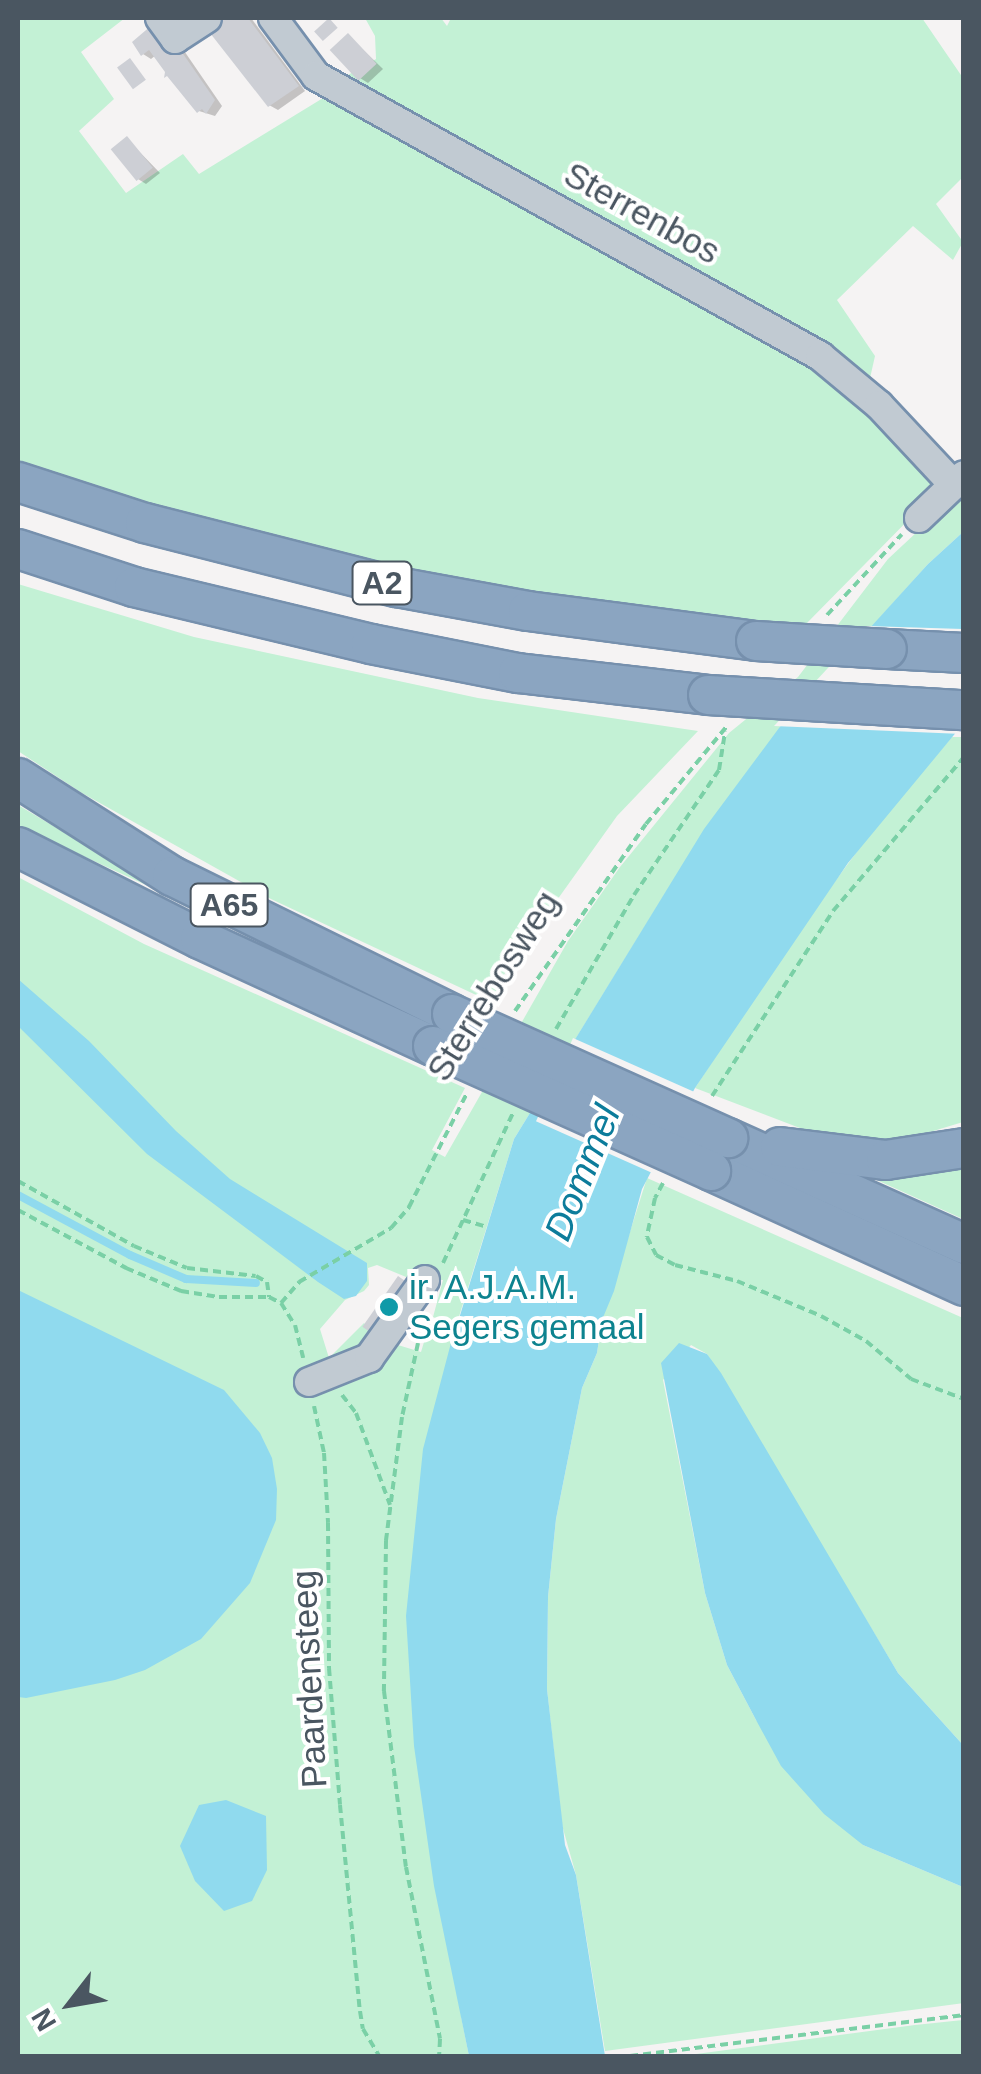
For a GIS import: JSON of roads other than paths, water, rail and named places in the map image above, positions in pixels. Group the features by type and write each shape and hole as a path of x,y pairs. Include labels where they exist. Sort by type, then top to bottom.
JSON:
{"highway":[{"name":"A2","path":"18,482 145,523 397,586 528,611 756,641 964,653"},
{"name":"A2","path":"18,549 134,586 372,644 518,673 723,705 964,710"},
{"name":"A65","path":"18,778 172,876 452,1014 964,1286"},
{"name":"A65","path":"18,847 200,939 433,1046 964,1244"},
{"name":"A65","path":"720,1155 869,1160 919,1157 964,1148"}],"street":[{"path":"160,18 175,39 207,18"},
{"name":"Sterrenbos","path":"273,18 316,76 820,356 879,404 958,480"},
{"path":"919,518 958,480"},
{"path":"318,1379 369,1358 434,1273"}],"water":[{"name":"Dommel","path":"963,532 963,724 848,863 695,1088 642,1189 614,1291 602,1320 597,1353 582,1388 556,1519 548,1597 547,1689 565,1845 576,1875 605,2056 469,2056 434,1886 414,1746 406,1616 423,1449 452,1339 442,1335 446,1320 458,1322 514,1139 704,829 779,728 928,564"},
{"path":"18,979 89,1041 176,1131 230,1179 367,1263 367,1281 356,1296 344,1299 318,1282 147,1154 18,1026"},
{"path":"18,1290 224,1390 260,1433 272,1458 277,1489 276,1520 250,1583 201,1639 145,1670 26,1698 18,1697"},
{"path":"679,1343 707,1354 721,1373 898,1673 963,1745 963,1887 863,1845 824,1814 781,1766 727,1665 705,1593 661,1363"},
{"path":"226,1800 266,1816 267,1870 252,1901 224,1911 195,1881 180,1846 199,1805"}],"waterway":[{"path":"18,1195 130,1255 186,1279 256,1283"}],"place":[{"name":"ir. A.J.A.M. Segers gemaal","path":"389,1307"}]}
